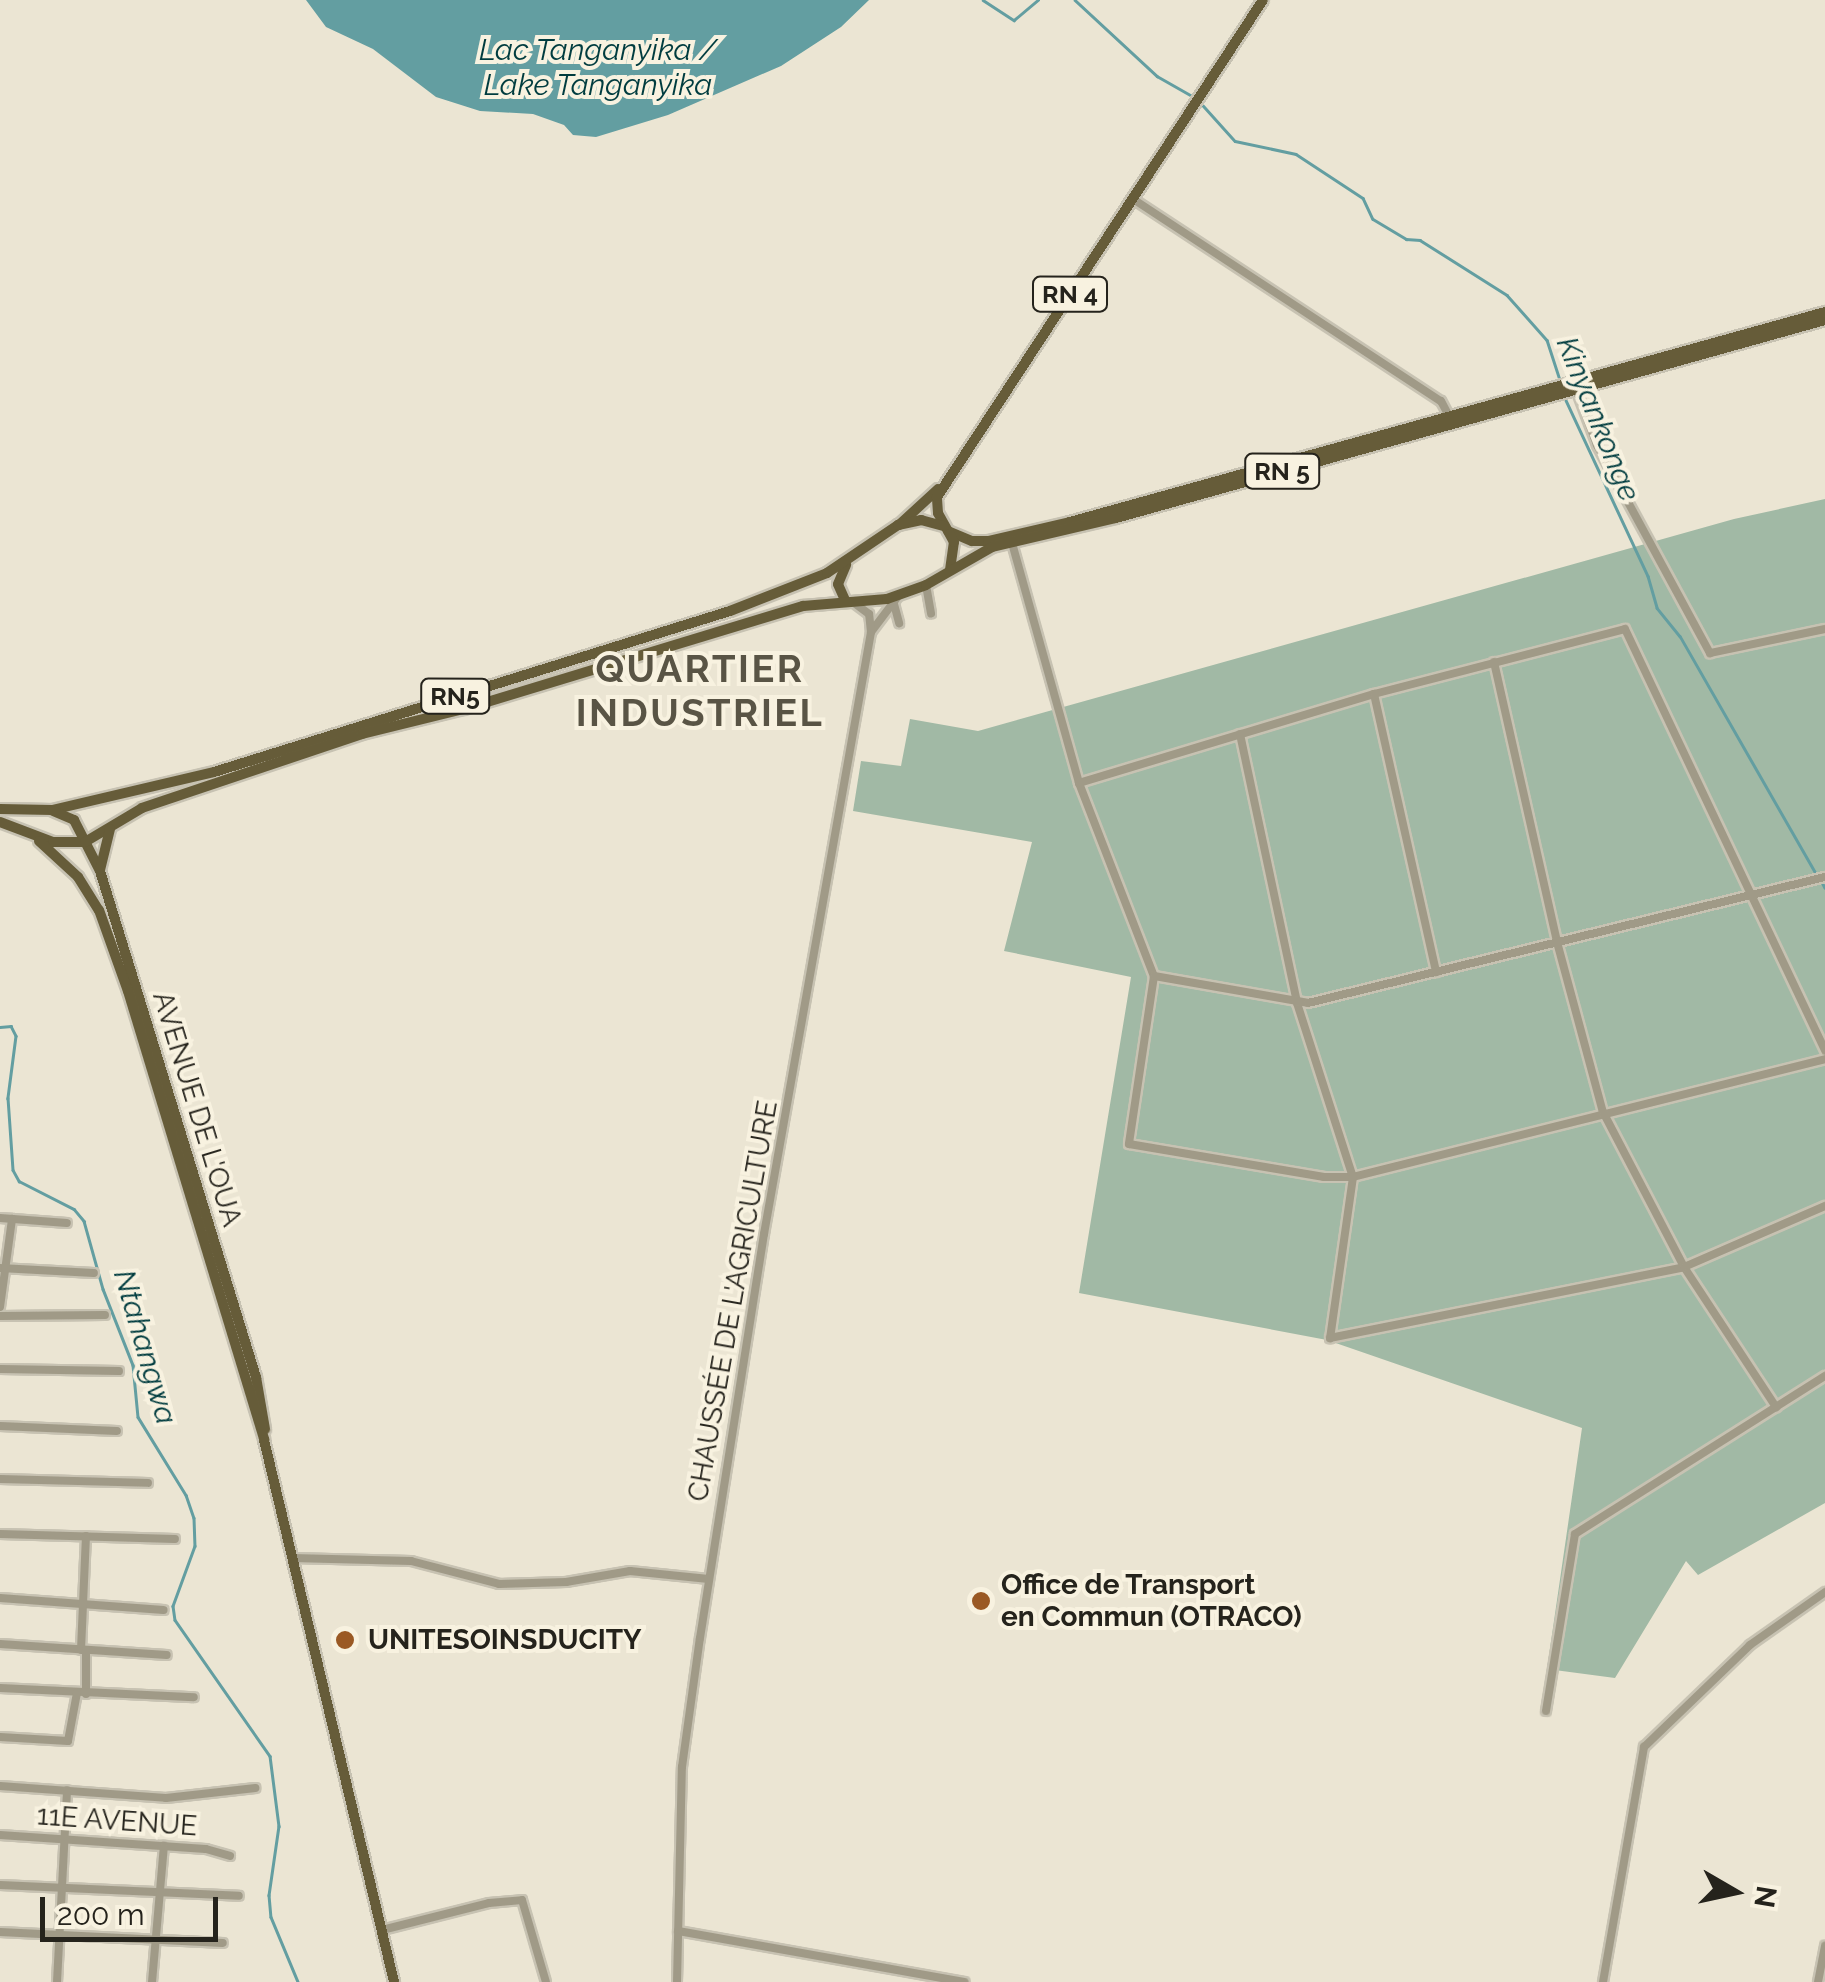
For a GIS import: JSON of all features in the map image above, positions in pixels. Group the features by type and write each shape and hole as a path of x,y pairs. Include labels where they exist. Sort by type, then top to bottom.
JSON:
{"main road":[{"name":"RN 4","path":"898,525 945,482 1263,0"},
{"name":"RN 5","path":"1007,542 1825,316"},
{"path":"945,482 936,505 955,550 950,571"},
{"path":"898,525 921,520 972,541 1007,542"},
{"name":"RN5","path":"85,842 142,808 249,768 730,610 850,560 898,525"},
{"name":"RN5","path":"0,809 52,810 249,768 802,606 897,600 983,551 1007,542"},
{"path":"849,601 838,578 850,560"},
{"path":"594,653 599,668"},
{"name":"AVENUE DE L'OUA","path":"52,810 74,820 100,871 252,1379"},
{"path":"31,834 30,820 40,811"},
{"path":"0,822 53,842 85,842"},
{"path":"100,871 102,846 113,824"},
{"name":"AVENUE DE L'OUA","path":"31,834 78,877 106,926 264,1409 264,1440 394,1982"}],"street":[{"path":"1133,198 1441,402 1451,420"},
{"path":"1565,389 1710,653 1825,629"},
{"path":"1007,542 1079,782 1154,976 1128,1144 1324,1177 1353,1177 1825,1055 1625,629 1374,694 1079,782"},
{"path":"926,585 931,614"},
{"path":"897,600 899,622"},
{"name":"CHAUSSÉE DE L'AGRICULTURE","path":"677,1982 682,1767 764,1234 872,632 897,600"},
{"path":"849,601 869,614 872,632"},
{"path":"1494,662 1557,942 1603,1112 1684,1267 1776,1407"},
{"path":"1374,694 1436,972"},
{"path":"1240,734 1296,1003 1353,1177 1330,1338 1684,1267 1825,1206"},
{"path":"1154,976 1296,1003 1825,876"},
{"path":"0,1218 67,1223"},
{"path":"0,1307 1,1268 12,1219"},
{"path":"1,1268 94,1273"},
{"path":"0,1316 105,1315"},
{"path":"0,1369 119,1371"},
{"path":"1546,1712 1575,1534 1825,1376"},
{"path":"0,1426 116,1431"},
{"path":"0,1479 148,1483"},
{"path":"0,1534 175,1539"},
{"path":"0,1737 68,1741 72,1736 80,1695 86,1536"},
{"path":"292,1558 411,1561 500,1584 566,1582 630,1570 709,1580"},
{"path":"1602,1982 1644,1747 1750,1646 1825,1592"},
{"path":"0,1598 164,1610"},
{"path":"0,1644 168,1655"},
{"path":"0,1688 155,1702"},
{"path":"80,1695 194,1696"},
{"path":"0,1786 166,1798 255,1788"},
{"path":"58,1982 67,1790"},
{"name":"11E AVENUE","path":"0,1836 164,1846 230,1856"},
{"path":"152,1982 164,1846"},
{"path":"0,1884 239,1896"},
{"path":"382,1930 489,1903 522,1900 546,1982"},
{"path":"0,1932 223,1942"},
{"path":"678,1932 965,1982"},
{"path":"1818,1982 1825,1946"}],"green space":[{"path":"1825,499 1825,1503 1698,1575 1686,1561 1615,1678 1547,1669 1582,1428 1327,1340 1079,1293 1131,977 1004,951 1032,842 853,811 861,761 901,766 910,719 978,731 1734,519"}],"water":[{"name":"Lac Tanganyika / Lake Tanganyika","path":"306,0 869,0 841,27 781,66 668,115 596,137 573,135 564,125 533,114 480,111 436,97 373,49 326,27"}],"waterway":[{"name":"Kinyankonge","path":"983,0 1014,20 1038,0"},
{"name":"Kinyankonge","path":"1075,0 1157,76 1194,97"},
{"name":"Kinyankonge","path":"1200,102 1235,141 1296,154 1363,198 1373,219 1406,239 1420,240 1507,295 1547,340 1561,383"},
{"name":"Kinyankonge","path":"1564,396 1648,576 1657,608 1680,636 1816,873"},
{"name":"Kinyankonge","path":"1823,884 1825,888"},
{"name":"Ntahangwa","path":"0,1027 11,1026 16,1036 8,1098 13,1170 19,1181 74,1209 84,1221 103,1289 133,1365 138,1417 186,1495 194,1518 195,1546 173,1606 175,1620 270,1756 279,1826 269,1895 271,1917 298,1982"}],"place":[{"name":"Office de Transport en Commun (OTRACO)","path":"981,1601"},
{"name":"UNITESOINSDUCITY","path":"345,1640"}],"district":[{"name":"QUARTIER INDUSTRIEL","path":"700,691"}]}
